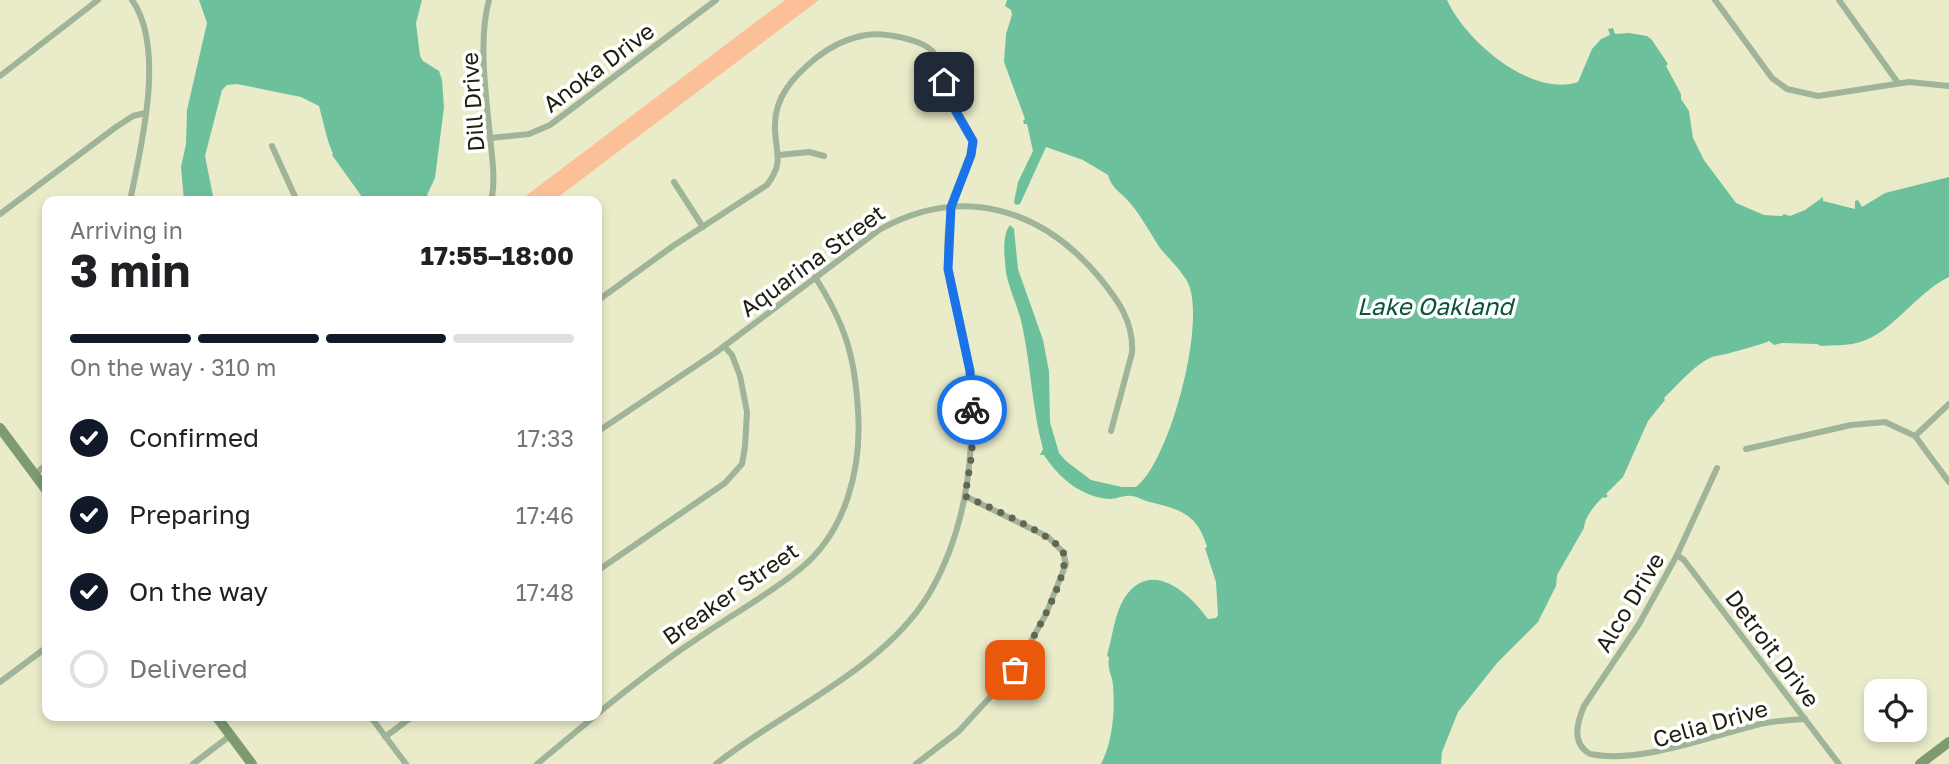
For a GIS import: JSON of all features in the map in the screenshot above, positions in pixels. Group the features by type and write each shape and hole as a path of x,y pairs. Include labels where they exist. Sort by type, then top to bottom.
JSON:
{"main road":[{"path":"0,428 42,484"},
{"path":"222,721 252,764"},
{"path":"1920,764 1949,742"}],"street":[{"path":"0,76 98,0"},
{"path":"131,196 150,70 144,21 132,0"},
{"name":"Dill Drive","path":"489,0 484,22 494,166 491,196"},
{"name":"Anoka Drive","path":"490,138 529,134 550,125 716,0"},
{"path":"1715,0 1772,78 1787,89 1818,96 1898,83 1949,86"},
{"path":"1839,0 1898,83"},
{"path":"602,298 766,185 776,170 779,155 775,127 778,103 787,87 830,47 868,34 916,40 932,50 942,67 947,96 973,141 971,155 951,207 948,269 970,371 972,453 958,527 945,564 928,596 907,624 877,653 716,764"},
{"path":"0,214 116,127 133,116 145,113"},
{"path":"272,146 296,196"},
{"path":"779,155 809,152 824,156"},
{"path":"674,183 703,227"},
{"name":"Aquarina Street","path":"602,429 724,346 846,253 901,218 923,211 969,206 1003,211 1034,222 1059,237 1092,269 1119,301 1130,326 1132,353 1111,431"},
{"name":"Breaker Street","path":"602,710 676,652 801,569 835,529 853,483 858,447 858,399 846,335 838,314 815,277"},
{"path":"602,568 725,484 742,464 747,412 740,376 732,355 724,346"},
{"path":"1915,436 1949,404"},
{"path":"1746,449 1871,422 1885,422 1915,436 1949,482"},
{"path":"34,474 42,468"},
{"name":"Alco Drive","path":"1585,750 1577,736 1584,706 1639,624 1677,555 1717,468"},
{"path":"916,764 959,731 1015,670 1046,614 1066,564 1063,552 1048,537 965,496"},
{"name":"Detroit Drive","path":"1677,555 1684,560 1839,764"},
{"path":"0,682 42,651"},
{"name":"Celia Drive","path":"1585,750 1607,760 1638,762 1677,754 1756,725 1805,719"},
{"path":"374,721 406,764"},
{"path":"385,737 406,721"},
{"name":"Breaker Street","path":"537,764 589,721"},
{"path":"193,764 231,735"}],"shaded area":[{"path":"785,0 819,0 560,196 526,196"}],"water":[{"path":"199,0 422,0 416,23 420,56 439,71 444,107 435,178 428,196 361,196 332,155 319,106 301,97 237,84 227,85 222,90 205,156 213,196 184,196 181,167 186,144 187,110 207,23"},
{"name":"Lake Oakland","path":"1007,0 1447,0 1468,32 1502,62 1540,82 1560,85 1578,82 1592,49 1601,39 1610,35 1608,29 1613,28 1615,34 1647,36 1668,64 1666,66 1689,111 1693,138 1704,160 1736,203 1764,215 1782,216 1805,210 1823,197 1823,201 1855,209 1855,201 1858,200 1862,207 1885,193 1949,177 1949,277 1926,292 1894,322 1860,342 1821,346 1782,343 1774,345 1769,341 1709,358 1688,374 1664,398 1648,421 1623,477 1588,515 1584,528 1557,575 1556,586 1538,622 1497,663 1458,712 1442,752 1441,764 1101,764 1111,736 1113,715 1113,685 1107,655 1116,618 1125,597 1147,580 1158,580 1181,591 1208,619 1216,618 1216,582 1203,535 1192,519 1177,510 1135,497 1110,499 1090,495 1064,479 1044,455 1040,455 1043,449 1025,340 1006,269 1006,233 1010,225 1014,229 1018,269 1043,340 1049,371 1050,422 1059,453 1091,480 1122,487 1136,487 1149,472 1173,421 1182,388 1193,325 1192,299 1187,281 1160,248 1127,199 1114,187 1108,175 1083,160 1046,147 1020,204 1016,205 1014,202 1018,182 1033,151 1027,124 1024,124 1025,119 1004,62 1006,34 1012,15 1011,10 1005,6"}],"way so far":[{"path":"972,410 972,453 965,496 1048,537 1063,552 1066,564 1046,614 1015,670"}],"route":[{"path":"944,82 947,96 973,141 971,155 951,207 948,240 948,269 970,371 972,410"}]}
